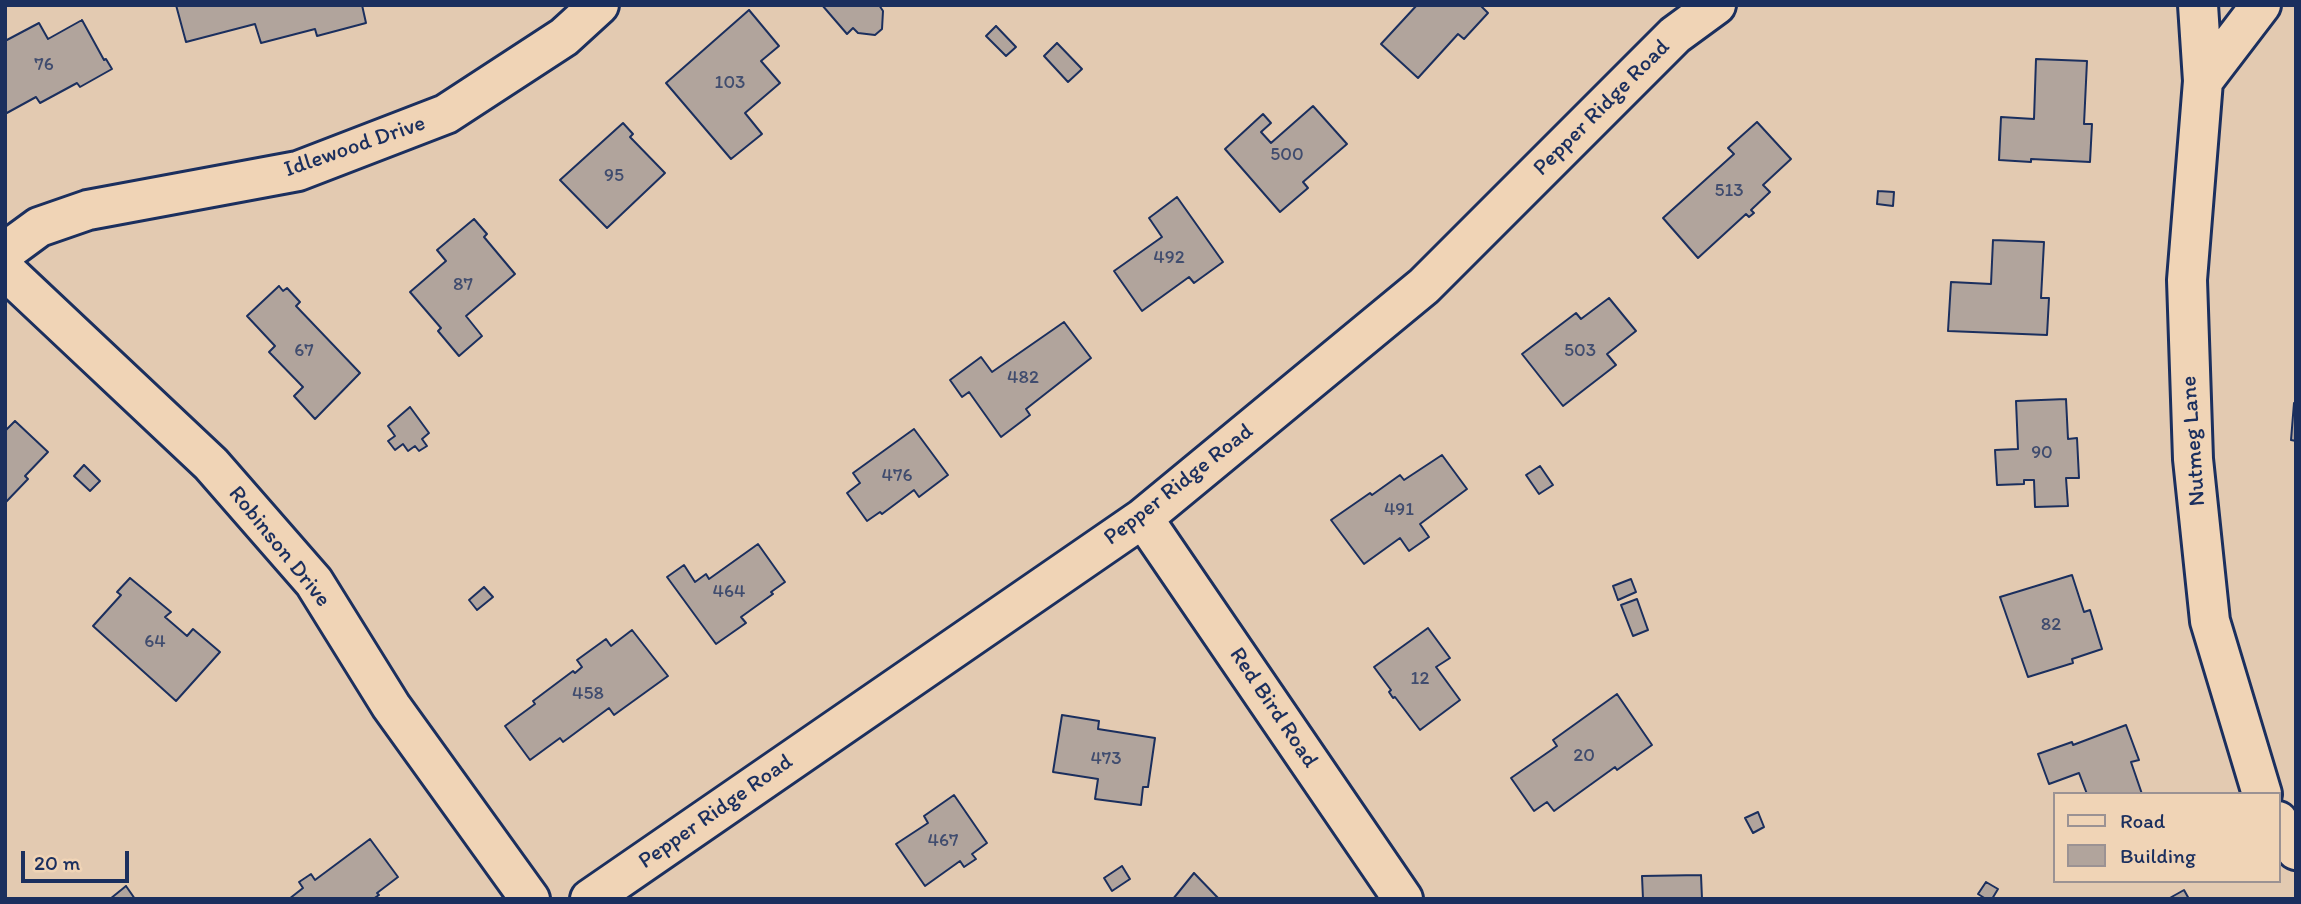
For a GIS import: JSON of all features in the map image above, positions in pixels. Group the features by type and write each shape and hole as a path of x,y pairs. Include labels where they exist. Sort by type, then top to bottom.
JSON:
{"street":[{"name":"Idlewood Drive","path":"5,252 39,227 88,210 298,171 446,114 564,37 599,5"},
{"name":"Pepper Ridge Road","path":"590,899 1143,517 1424,286 1675,35 1716,5"},
{"name":"Nutmeg Lane","path":"2198,5 2203,80 2187,280 2193,459 2210,621 2261,792"},
{"path":"2203,80 2261,5"},
{"name":"Robinson Drive","path":"5,270 211,464 313,582 391,706 530,899"},
{"name":"Red Bird Road","path":"1143,517 1403,899"},
{"path":"2280,824 2296,850"}],"building":[{"path":"176,5 362,5 366,23 317,36 315,29 261,43 255,24 186,42"},
{"path":"822,5 879,5 883,11 882,29 875,35 858,33 853,28 847,34"},
{"path":"1417,5 1480,5 1488,13 1464,39 1458,34 1418,78 1381,44"},
{"path":"749,10 779,46 761,61 780,83 745,113 762,134 731,159 666,83"},
{"path":"82,20 104,60 106,59 112,69 80,87 77,83 40,103 36,97 5,114 5,41 39,23 48,39"},
{"path":"996,26 1016,47 1006,56 986,36"},
{"path":"1057,43 1082,69 1068,82 1044,56"},
{"path":"2036,59 2087,61 2084,124 2092,124 2090,162 1999,160 2001,117 2034,119"},
{"path":"1313,106 1347,144 1303,182 1308,188 1280,212 1225,149 1263,114 1271,123 1261,132 1271,143"},
{"path":"1757,122 1791,159 1763,185 1770,192 1751,210 1754,213 1749,217 1746,214 1698,258 1663,218 1734,154 1728,148"},
{"path":"623,123 633,134 630,137 665,173 607,228 560,180"},
{"path":"1878,191 1894,192 1893,206 1877,204"},
{"path":"1177,197 1223,262 1194,283 1189,277 1142,311 1114,271 1162,237 1149,218"},
{"path":"474,219 487,234 484,237 515,274 466,316 482,336 459,356 438,331 441,328 410,292 446,261 437,250"},
{"path":"1993,240 2044,242 2041,298 2049,298 2047,335 1948,331 1951,282 1991,284"},
{"path":"279,286 283,291 287,288 300,302 296,306 360,373 315,419 294,396 303,387 269,352 275,346 247,316"},
{"path":"1609,298 1636,331 1607,354 1616,365 1563,406 1522,354 1576,313 1581,319"},
{"path":"1064,322 1091,358 1026,409 1030,415 1001,437 969,392 962,397 950,380 981,357 992,372"},
{"path":"2066,399 2068,439 2077,438 2079,478 2066,478 2068,506 2035,507 2034,480 2024,480 2024,484 1997,485 1995,450 2018,449 2016,401"},
{"path":"2296,403 2296,441 2291,440"},
{"path":"410,407 429,433 422,439 427,446 419,451 415,446 408,451 403,444 395,450 388,441 395,436 388,426"},
{"path":"15,421 48,452 25,476 28,479 5,503 5,431"},
{"path":"914,429 948,475 919,497 914,490 882,514 880,512 867,521 847,493 860,483 853,473"},
{"path":"1442,455 1467,489 1420,524 1429,537 1409,551 1400,538 1364,564 1331,520 1400,475 1404,480"},
{"path":"84,465 100,481 90,491 74,476"},
{"path":"1540,466 1553,485 1539,494 1526,475"},
{"path":"758,544 785,582 741,617 746,623 716,644 667,577 684,565 695,582 706,574 709,579"},
{"path":"2072,575 2084,612 2090,610 2102,649 2072,659 2073,663 2028,677 2000,597"},
{"path":"130,578 171,612 165,617 187,636 193,629 220,652 176,701 93,626 121,595 117,592"},
{"path":"1631,579 1636,592 1618,600 1613,586"},
{"path":"484,587 493,597 477,610 469,600"},
{"path":"1637,599 1648,630 1633,636 1621,605"},
{"path":"1428,628 1450,658 1436,667 1460,700 1420,730 1395,697 1393,698 1389,692 1391,690 1374,667"},
{"path":"632,630 668,676 614,715 609,708 563,742 560,738 530,760 505,726 535,704 533,701 582,667 577,660 606,639 611,646"},
{"path":"1617,694 1652,745 1617,770 1615,767 1554,811 1547,802 1534,811 1511,778 1557,746 1553,740"},
{"path":"1062,715 1099,721 1098,729 1155,738 1148,787 1143,787 1141,805 1095,799 1098,779 1053,772"},
{"path":"2126,725 2139,760 2131,762 2141,792 2086,792 2079,773 2049,784 2038,754 2072,742 2073,745"},
{"path":"954,795 987,843 972,854 976,859 964,867 960,861 925,886 896,844 928,823 924,816"},
{"path":"1758,812 1764,827 1753,833 1745,818"},
{"path":"370,839 398,877 377,893 379,895 373,899 289,899 303,888 299,882 311,874 315,880"},
{"path":"1122,866 1130,879 1112,891 1104,878"},
{"path":"1194,873 1219,899 1173,899"},
{"path":"1701,875 1702,899 1643,899 1642,876"},
{"path":"1986,882 1998,889 1992,899 1978,894"},
{"path":"126,886 135,899 110,899"},
{"path":"2184,890 2189,899 2168,899"}]}
